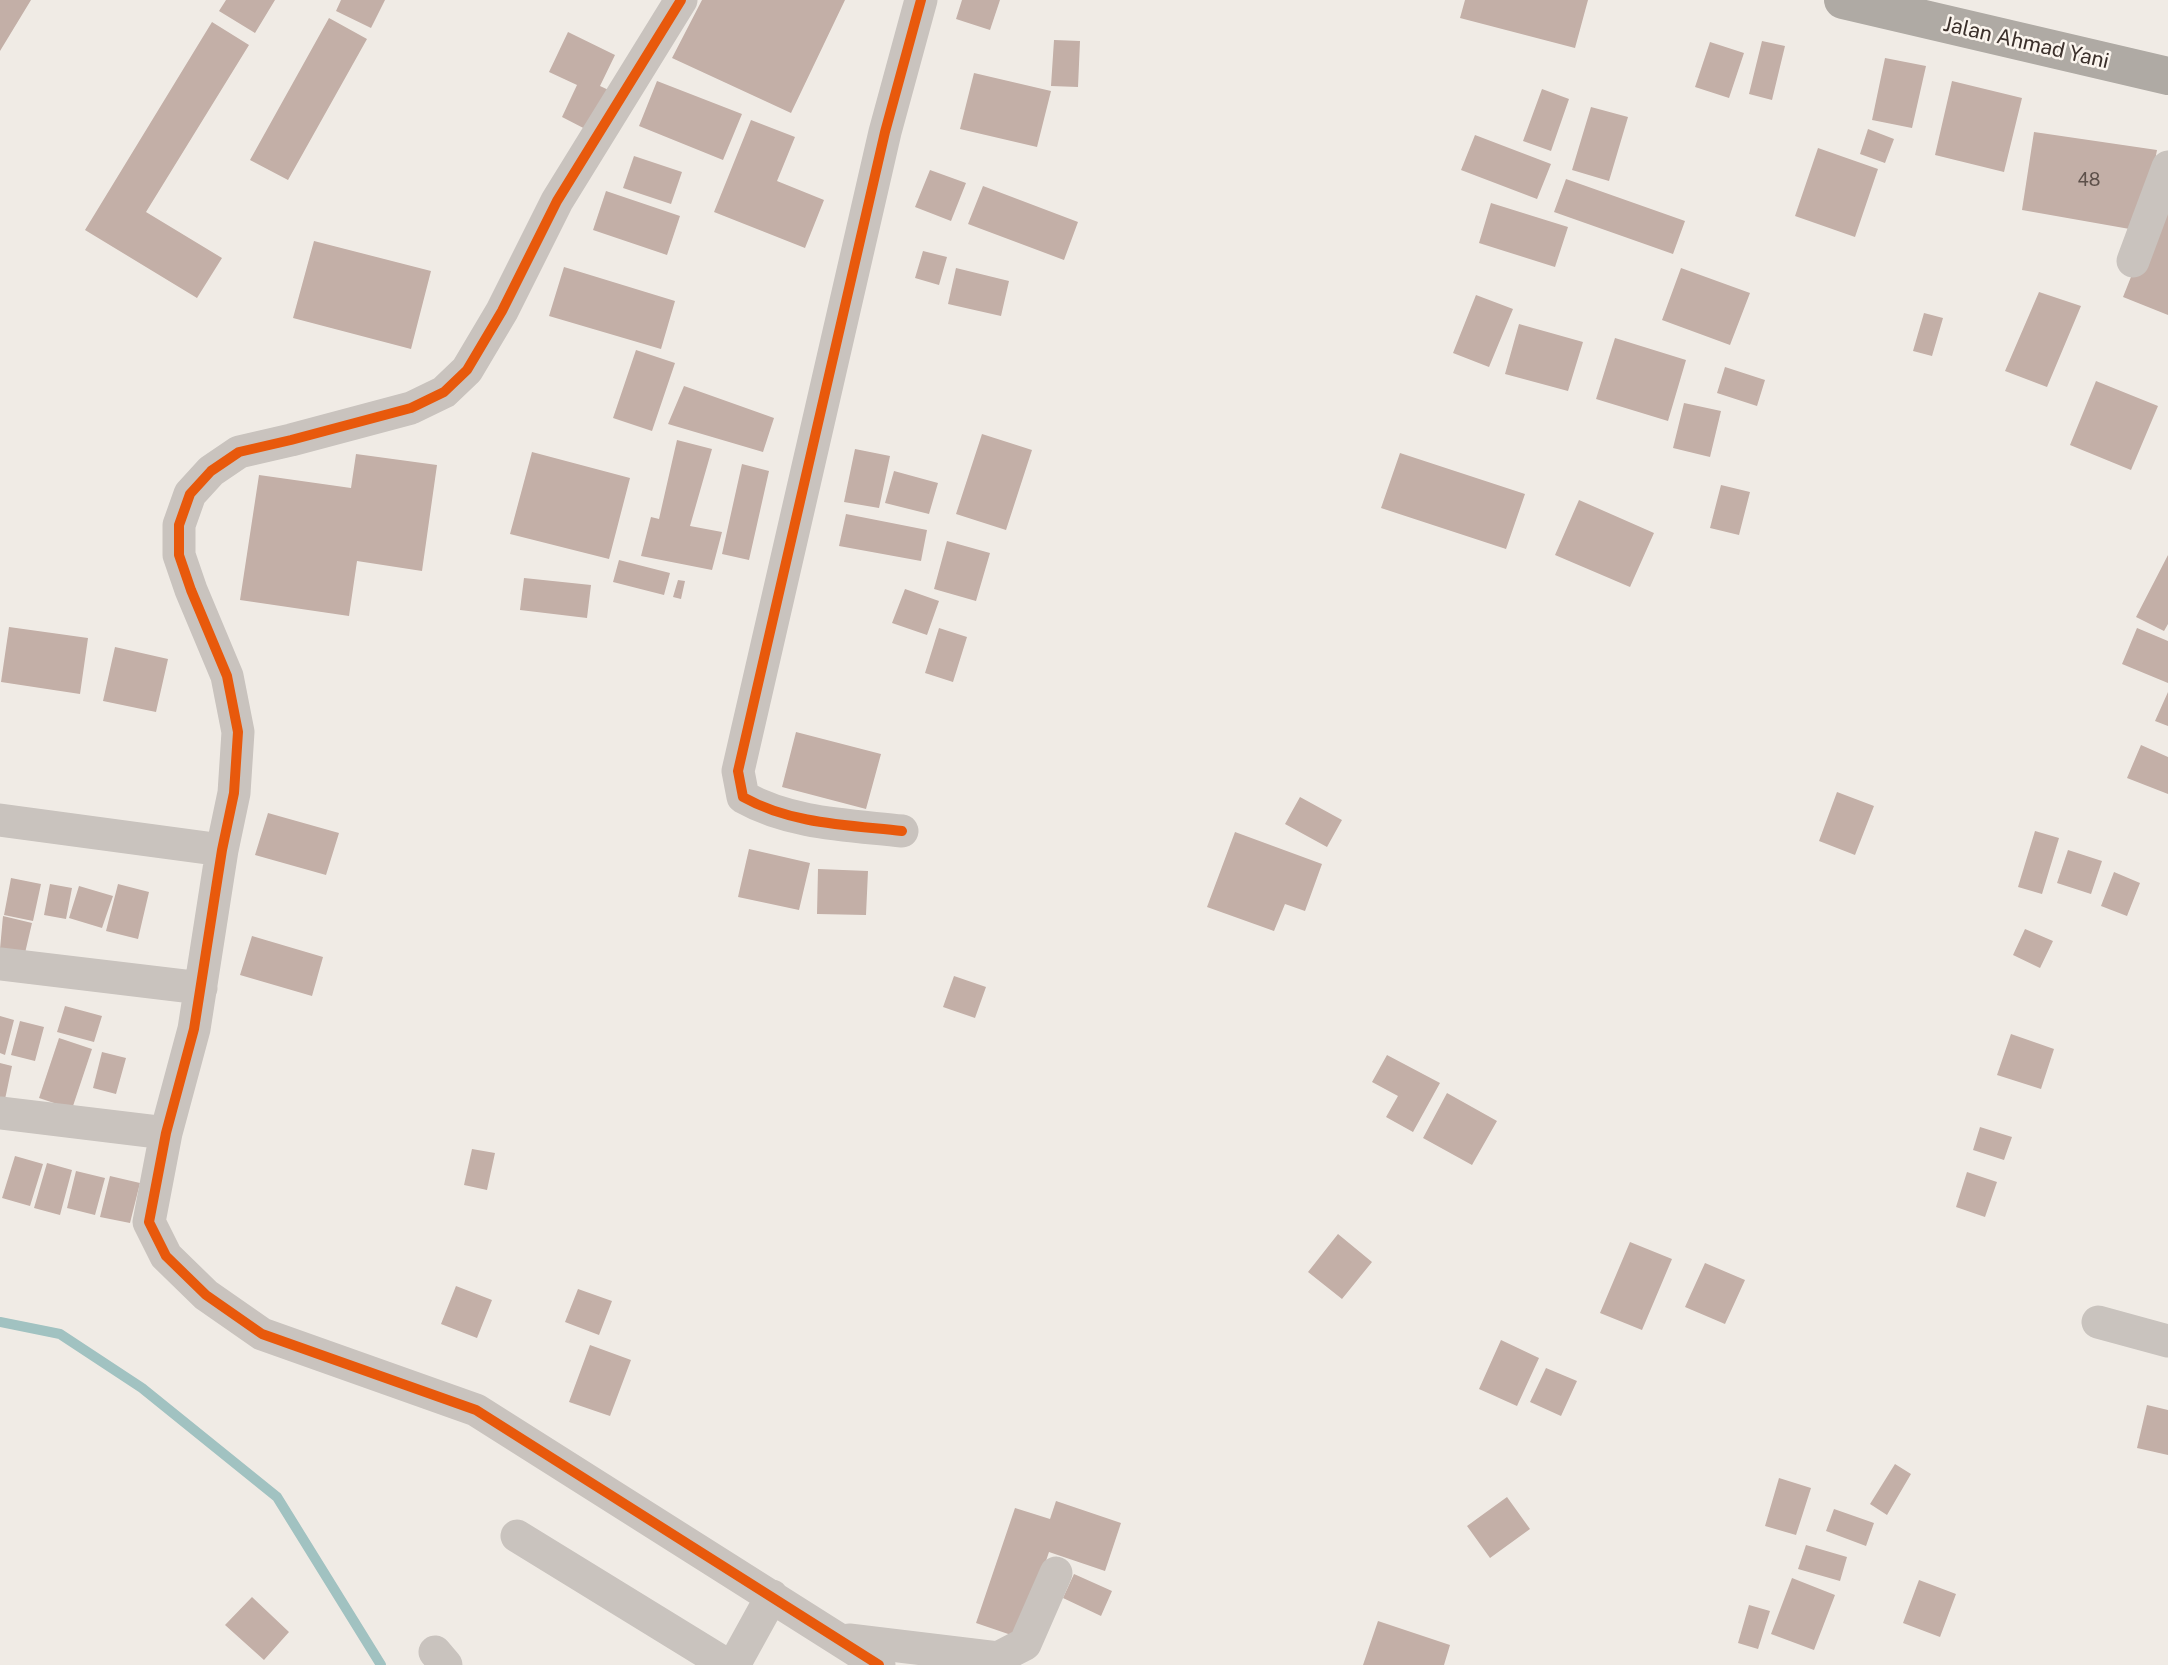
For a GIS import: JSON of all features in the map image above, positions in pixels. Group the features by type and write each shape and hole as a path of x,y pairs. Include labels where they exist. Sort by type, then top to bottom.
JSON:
{"highway":[{"name":"Jalan Ahmad Yani","path":"1843,0 1888,5 2168,76"}],"street":[{"path":"681,0 557,201 502,311 467,370 444,392 411,408 239,452 211,471 190,494 179,525 179,555 227,676 238,732 234,793 222,850 194,1029 166,1133 149,1222 166,1256 206,1295 262,1334 476,1410 879,1665"},
{"path":"902,831 816,822 764,808 743,797 738,771 885,132 921,0"},
{"path":"2133,261 2168,167"},
{"path":"0,820 222,850"},
{"path":"0,964 201,988"},
{"path":"0,1113 166,1133"},
{"path":"2098,1322 2168,1341"},
{"path":"517,1536 727,1665"},
{"path":"839,1639 998,1658 1025,1644 1056,1573"},
{"path":"734,1665 772,1596"}],"building":[{"path":"0,0 31,0 0,51"},
{"path":"226,0 275,0 255,33 219,11"},
{"path":"341,0 385,0 371,28 336,11"},
{"path":"702,0 845,0 791,113 672,58"},
{"path":"962,0 1000,0 990,30 956,19"},
{"path":"1465,0 1588,0 1575,48 1460,18"},
{"path":"329,18 367,39 288,180 250,160"},
{"path":"212,22 249,45 146,212 222,258 197,298 85,230"},
{"path":"568,32 615,55 600,86 615,93 595,134 562,117 577,85 549,72"},
{"path":"1054,40 1080,41 1078,87 1051,86"},
{"path":"1762,41 1785,46 1772,100 1749,94"},
{"path":"1710,42 1744,53 1729,98 1695,87"},
{"path":"1885,58 1926,66 1912,128 1872,120"},
{"path":"974,73 1051,91 1037,147 960,129"},
{"path":"657,81 742,114 723,160 639,126"},
{"path":"1952,81 2022,98 2004,172 1935,155"},
{"path":"1542,89 1569,99 1551,151 1523,141"},
{"path":"1591,107 1628,117 1609,181 1572,170"},
{"path":"751,120 795,137 777,181 824,200 805,248 714,212"},
{"path":"1868,129 1894,139 1885,163 1860,154"},
{"path":"2034,132 2157,150 2141,231 2022,210"},
{"path":"1475,135 1551,164 1537,199 1461,170"},
{"path":"1818,148 1878,169 1855,237 1795,216"},
{"path":"634,156 682,172 671,204 623,188"},
{"path":"930,170 966,183 951,221 915,207"},
{"path":"1566,179 1685,221 1673,254 1554,212"},
{"path":"2168,184 2168,315 2123,297"},
{"path":"983,186 1078,222 1064,260 968,224"},
{"path":"606,191 680,216 667,255 593,230"},
{"path":"1491,203 1568,227 1555,267 1479,243"},
{"path":"314,241 431,271 411,349 293,318"},
{"path":"923,251 947,257 939,285 915,278"},
{"path":"564,267 675,301 661,349 549,316"},
{"path":"956,268 1009,281 1001,316 948,304"},
{"path":"1681,268 1750,293 1730,345 1662,320"},
{"path":"2039,292 2081,306 2047,387 2005,371"},
{"path":"1476,295 1513,309 1489,367 1453,353"},
{"path":"1924,313 1943,318 1932,356 1913,351"},
{"path":"1519,324 1583,342 1568,391 1505,374"},
{"path":"1615,338 1686,360 1668,421 1596,399"},
{"path":"636,350 675,363 652,431 613,418"},
{"path":"1725,367 1765,380 1757,406 1717,393"},
{"path":"2096,381 2158,406 2131,470 2070,445"},
{"path":"684,386 774,418 763,452 668,424"},
{"path":"1684,403 1721,411 1710,457 1673,448"},
{"path":"982,434 1032,450 1006,530 956,514"},
{"path":"677,440 712,449 690,526 722,532 712,570 641,556 651,517 659,519"},
{"path":"855,449 890,456 879,508 844,502"},
{"path":"532,452 630,478 609,559 510,534"},
{"path":"1400,453 1525,494 1506,549 1381,508"},
{"path":"356,454 437,465 422,571 357,561 349,616 240,600 259,475 351,488"},
{"path":"742,464 769,471 749,560 722,554"},
{"path":"894,471 938,483 929,514 885,503"},
{"path":"1721,485 1750,492 1739,535 1710,528"},
{"path":"1579,500 1654,533 1630,587 1555,555"},
{"path":"846,514 927,530 921,561 839,546"},
{"path":"947,541 990,553 976,601 934,589"},
{"path":"2168,555 2168,624 2164,631 2136,617"},
{"path":"619,560 670,573 664,595 613,582"},
{"path":"524,578 591,585 587,618 520,610"},
{"path":"678,580 685,581 681,599 673,597"},
{"path":"905,589 939,601 927,635 892,623"},
{"path":"9,627 88,638 80,694 1,682"},
{"path":"939,628 967,637 953,682 925,673"},
{"path":"2137,628 2168,641 2168,683 2122,664"},
{"path":"115,647 168,659 156,712 103,701"},
{"path":"2168,692 2168,726 2155,721"},
{"path":"796,732 881,754 866,809 782,787"},
{"path":"2141,745 2168,757 2168,794 2127,778"},
{"path":"1837,792 1874,806 1855,855 1819,841"},
{"path":"1300,797 1342,820 1327,847 1285,824"},
{"path":"268,813 339,833 326,875 255,855"},
{"path":"2035,831 2059,838 2042,894 2018,887"},
{"path":"1235,832 1322,864 1305,911 1285,904 1274,931 1207,907"},
{"path":"749,849 810,863 799,910 738,897"},
{"path":"2068,850 2102,861 2091,894 2057,883"},
{"path":"818,869 868,871 866,915 817,914"},
{"path":"2114,872 2140,883 2127,916 2101,906"},
{"path":"11,878 41,884 33,921 4,915"},
{"path":"50,884 72,888 66,919 44,915"},
{"path":"118,884 149,892 138,939 106,931"},
{"path":"79,886 113,896 102,928 69,918"},
{"path":"3,916 32,923 25,953 0,949"},
{"path":"2025,929 2053,941 2040,968 2013,955"},
{"path":"252,936 323,957 312,996 240,975"},
{"path":"954,976 986,987 975,1018 943,1007"},
{"path":"65,1006 102,1016 94,1042 57,1032"},
{"path":"0,1016 14,1020 5,1055 0,1053"},
{"path":"20,1021 44,1027 35,1061 11,1055"},
{"path":"2011,1034 2054,1049 2041,1089 1997,1075"},
{"path":"59,1038 92,1049 72,1109 39,1098"},
{"path":"102,1052 126,1058 116,1094 93,1088"},
{"path":"1387,1055 1440,1083 1413,1132 1386,1117 1398,1096 1372,1082"},
{"path":"0,1063 12,1066 4,1104 0,1103"},
{"path":"1447,1093 1497,1121 1472,1165 1423,1138"},
{"path":"1980,1127 2012,1137 2004,1160 1973,1150"},
{"path":"472,1149 495,1153 487,1190 464,1185"},
{"path":"15,1156 43,1164 30,1206 2,1198"},
{"path":"47,1163 72,1170 60,1215 34,1208"},
{"path":"76,1171 105,1178 95,1215 67,1208"},
{"path":"1967,1172 1997,1182 1985,1217 1956,1207"},
{"path":"110,1176 140,1183 130,1223 100,1217"},
{"path":"1338,1234 1372,1262 1342,1299 1308,1272"},
{"path":"1630,1242 1672,1259 1642,1330 1600,1313"},
{"path":"1705,1263 1745,1280 1725,1324 1685,1307"},
{"path":"456,1286 492,1300 477,1338 441,1324"},
{"path":"578,1289 612,1301 599,1335 565,1322"},
{"path":"1501,1340 1539,1358 1517,1406 1479,1389"},
{"path":"590,1345 631,1360 610,1416 569,1402"},
{"path":"1546,1368 1577,1381 1561,1416 1530,1402"},
{"path":"2147,1405 2168,1410 2168,1455 2137,1448"},
{"path":"1895,1464 1911,1474 1887,1515 1870,1504"},
{"path":"1779,1478 1811,1488 1796,1535 1765,1526"},
{"path":"1507,1497 1530,1529 1490,1558 1467,1526"},
{"path":"1056,1501 1121,1523 1105,1571 1049,1552 1020,1638 976,1623 1015,1508 1050,1519"},
{"path":"1834,1509 1874,1523 1866,1546 1826,1531"},
{"path":"1806,1545 1847,1557 1840,1581 1798,1569"},
{"path":"1074,1574 1112,1591 1101,1616 1063,1598"},
{"path":"1792,1578 1835,1595 1814,1650 1771,1634"},
{"path":"1919,1580 1956,1594 1940,1637 1903,1623"},
{"path":"252,1597 289,1632 264,1660 225,1625"},
{"path":"1749,1605 1770,1611 1758,1649 1738,1643"},
{"path":"1378,1621 1450,1645 1444,1665 1363,1665"}],"waterway":[{"path":"0,1322 60,1334 142,1388 277,1497 381,1665"}],"cycle path":[{"path":"681,0 557,201 502,311 467,370 444,392 411,408 239,452 211,471 190,494 179,525 179,555 227,676 238,732 234,793 222,850 194,1029 166,1133 149,1222 166,1256 206,1295 262,1334 476,1410 879,1665"},
{"path":"902,831 820,822 780,813 743,797 738,771 885,132 921,0"}]}
